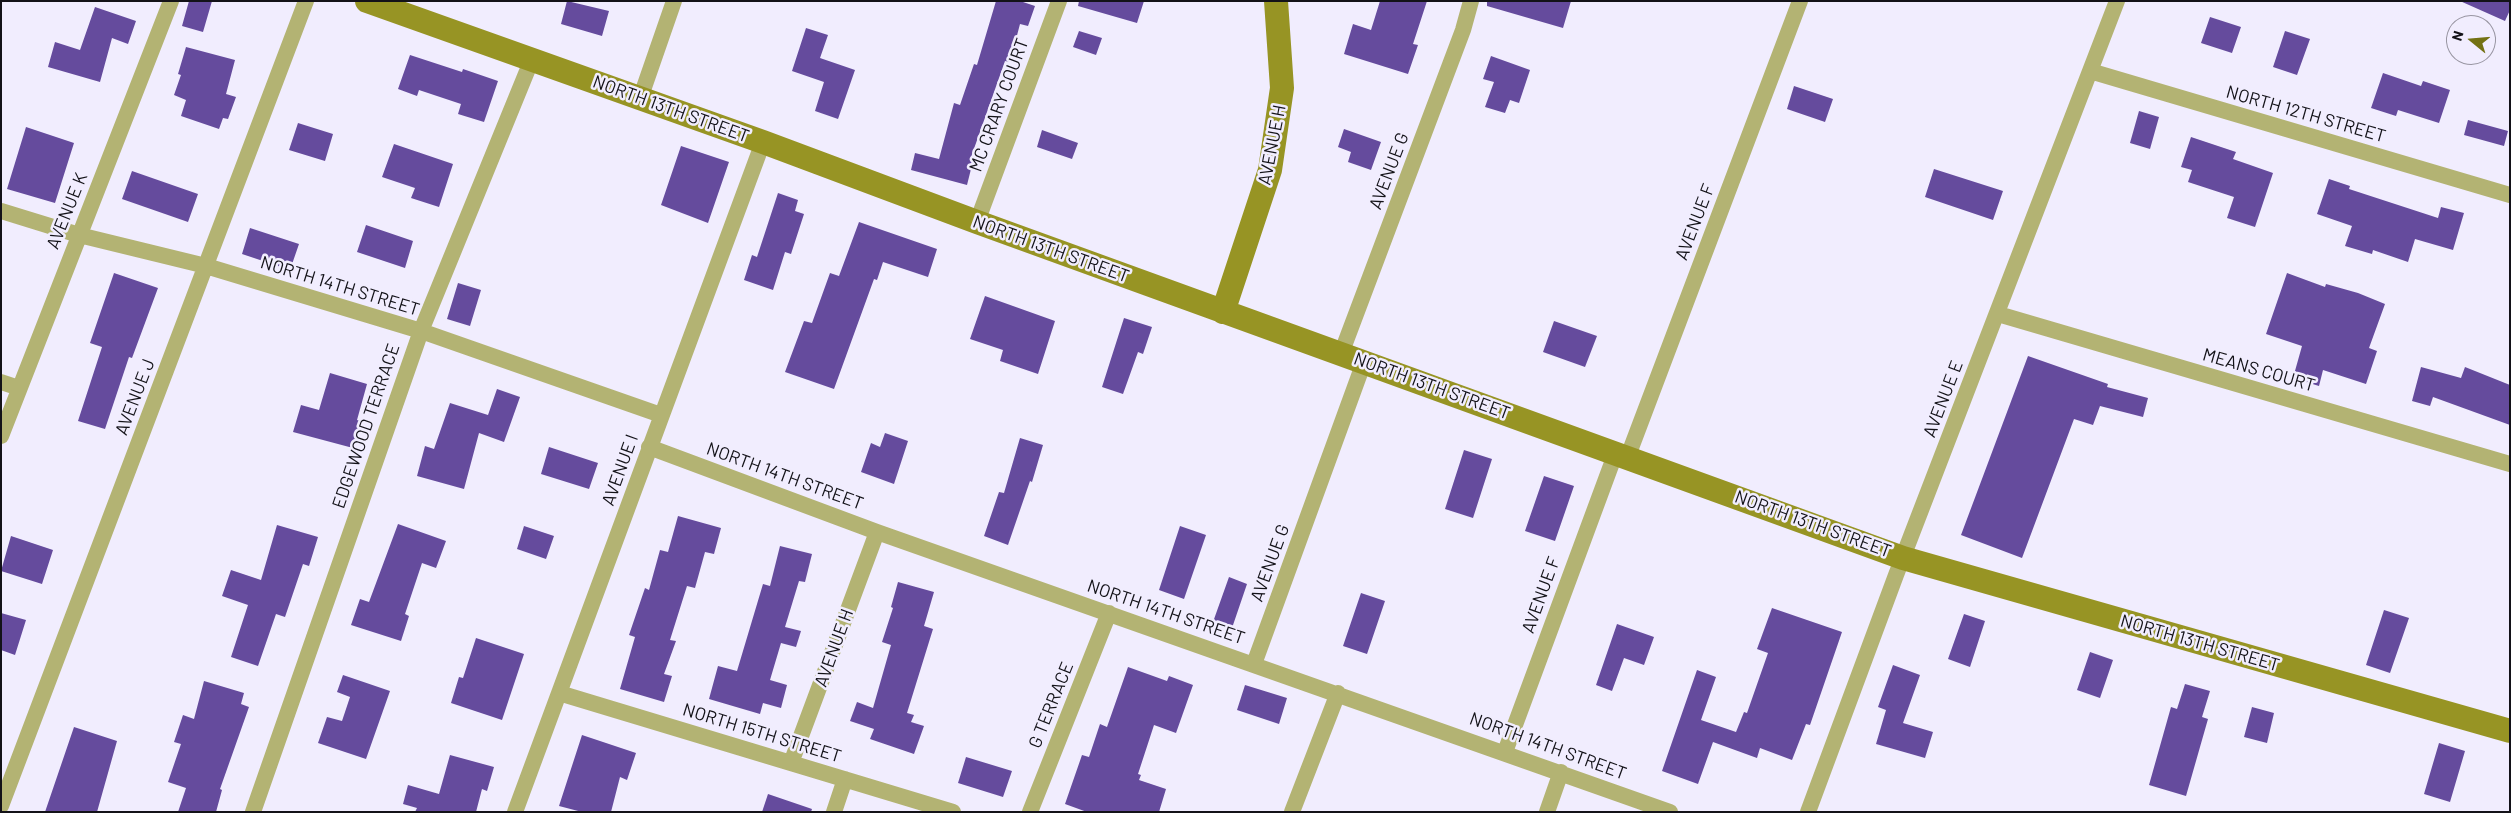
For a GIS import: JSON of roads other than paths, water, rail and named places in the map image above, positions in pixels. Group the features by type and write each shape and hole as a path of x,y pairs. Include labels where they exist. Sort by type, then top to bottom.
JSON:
{"street":[{"name":"AVENUE K","path":"1,436 172,1"},
{"name":"AVENUE J","path":"1,806 306,1"},
{"name":"NORTH 13TH STREET","path":"367,1 763,142 1223,312 1622,454 1903,558 2510,731"},
{"path":"640,98 674,1"},
{"name":"MC CRARY COURT","path":"977,222 1059,1"},
{"name":"AVENUE H","path":"1223,312 1270,170 1282,88 1276,1"},
{"name":"AVENUE G","path":"1341,354 1463,30 1471,1"},
{"name":"AVENUE F","path":"1505,752 1800,1"},
{"name":"AVENUE E","path":"1808,812 1903,558 2117,1"},
{"name":"EDGEWOOD TERRACE","path":"253,812 421,331 532,59"},
{"name":"NORTH 12TH STREET","path":"2090,71 2510,195"},
{"name":"AVENUE I","path":"515,812 763,142"},
{"name":"NORTH 14TH STREET","path":"1,211 79,234 206,266 421,331 661,416"},
{"name":"MEANS COURT","path":"1998,314 2510,464"},
{"name":"AVENUE G","path":"1254,664 1364,362"},
{"path":"1,382 19,388"},
{"name":"NORTH 14TH STREET","path":"649,448 878,532 1505,752 1670,812"},
{"name":"AVENUE H","path":"792,763 878,532"},
{"name":"G TERRACE","path":"1030,812 1108,613"},
{"name":"NORTH 15TH STREET","path":"559,693 953,812"},
{"path":"1292,812 1338,693"},
{"path":"1547,812 1561,772"},
{"path":"834,812 845,779"}]}
